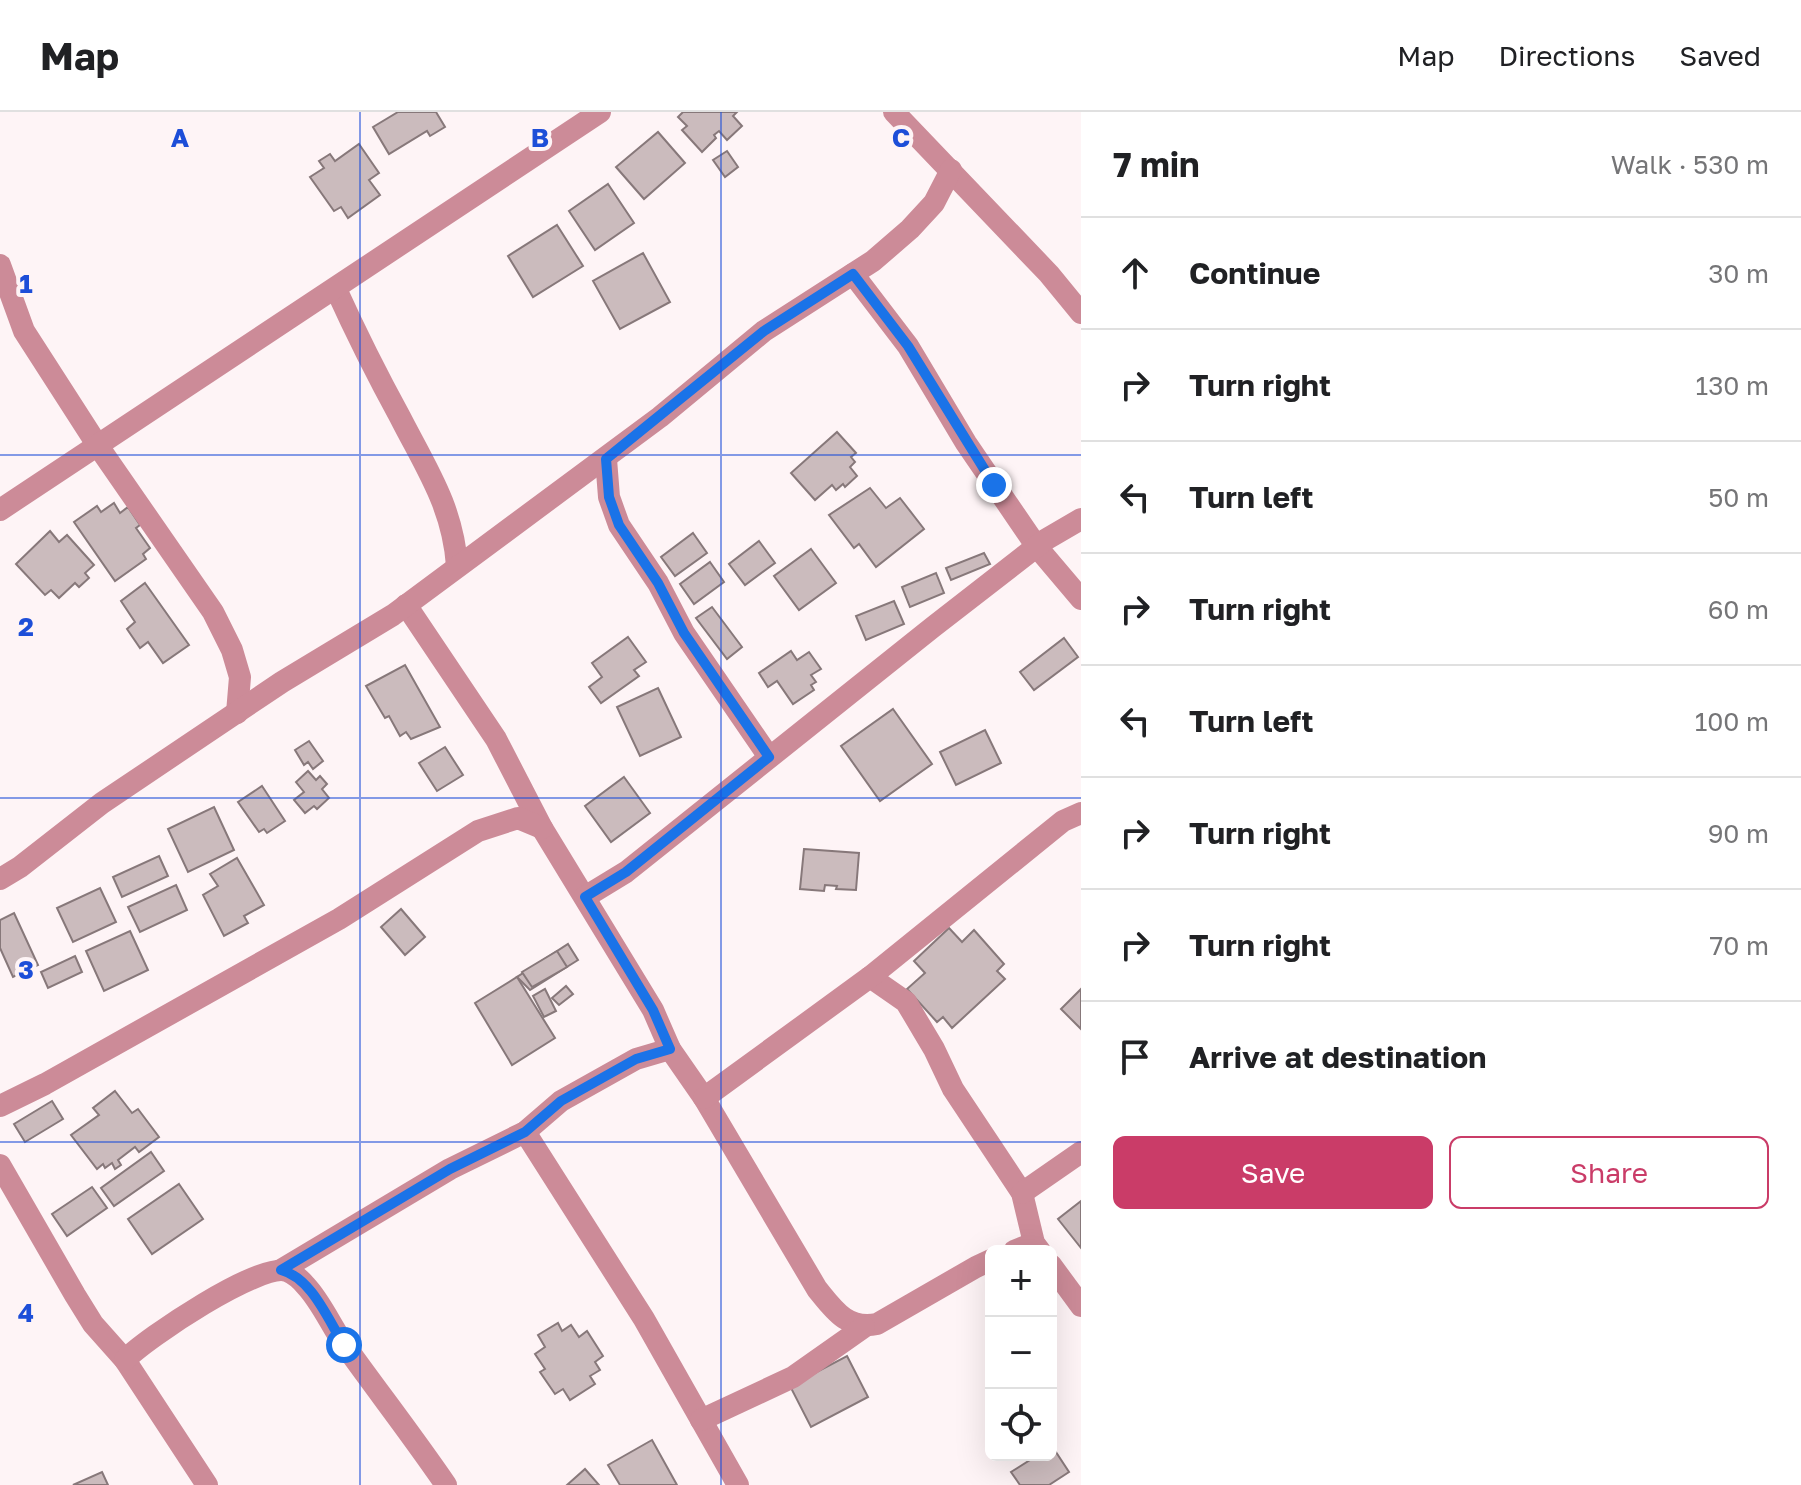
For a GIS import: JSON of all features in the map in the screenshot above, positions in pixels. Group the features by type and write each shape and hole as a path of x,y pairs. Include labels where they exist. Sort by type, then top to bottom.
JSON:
{"street":[{"path":"0,510 600,112"},
{"path":"894,112 1049,274 1081,313"},
{"path":"0,879 102,803 406,605 606,459 764,331 873,261 934,203 951,170"},
{"path":"0,265 24,331 98,446 213,612 232,650 240,677 237,713"},
{"path":"853,274 908,346 966,443 1037,547 1081,599"},
{"path":"336,289 360,343 445,504 455,537 457,566"},
{"path":"606,459 609,497 619,525 658,583 684,633 769,757"},
{"path":"585,897 626,872 1037,547 1081,519"},
{"path":"406,605 496,739 542,828 653,1010 670,1049 704,1098 817,1289 849,1323 864,1327"},
{"path":"704,1098 870,977 1063,821 1081,813"},
{"path":"0,1106 339,919 478,831 518,818 542,828"},
{"path":"870,977 906,1002 953,1089 1022,1193 1029,1245"},
{"path":"125,1360 152,1336 206,1303 259,1275 281,1270 450,1169 525,1132 561,1101 636,1059 670,1049"},
{"path":"525,1132 644,1319 738,1485"},
{"path":"1022,1193 1081,1152"},
{"path":"0,1165 93,1324 125,1360 207,1485"},
{"path":"701,1420 793,1377 864,1327 877,1324 985,1263"},
{"path":"281,1270 291,1272 307,1286 344,1345 446,1485"},
{"path":"1057,1273 1081,1306"}],"building":[{"path":"398,112 436,112 445,127 430,136 427,131 389,154 373,127"},
{"path":"683,112 737,112 733,116 742,126 727,140 719,131 702,152 682,130 687,126 678,117"},
{"path":"658,132 685,163 644,199 616,167"},
{"path":"359,144 379,173 369,180 380,195 348,218 341,207 334,211 310,177 324,168 319,161 330,154 335,161"},
{"path":"727,151 738,167 725,177 713,160"},
{"path":"608,184 634,223 595,250 569,211"},
{"path":"557,225 583,266 533,297 508,256"},
{"path":"643,253 670,302 620,329 593,281"},
{"path":"837,432 856,453 851,457 855,462 850,467 857,476 845,487 843,484 836,490 832,485 815,500 791,473"},
{"path":"870,488 886,508 900,498 924,529 876,567 859,544 854,548 829,515"},
{"path":"114,503 120,513 128,507 140,525 136,528 150,548 143,554 146,559 115,581 74,522 97,506 101,512"},
{"path":"50,531 59,542 67,535 94,565 85,573 89,578 79,587 75,583 59,598 51,590 45,595 16,564"},
{"path":"693,533 707,553 675,576 661,557"},
{"path":"759,541 775,563 745,585 729,564"},
{"path":"811,549 836,583 799,610 774,576"},
{"path":"984,553 990,564 951,580 946,568"},
{"path":"710,562 724,582 694,604 680,584"},
{"path":"936,573 944,593 910,607 902,587"},
{"path":"145,583 189,645 163,663 148,642 140,648 127,629 135,622 121,601"},
{"path":"894,601 904,624 866,640 856,616"},
{"path":"712,607 742,647 727,659 696,618"},
{"path":"628,637 646,662 634,670 639,676 601,703 589,687 602,677 592,663"},
{"path":"1064,638 1078,657 1034,690 1020,672"},
{"path":"791,651 797,660 809,652 821,669 811,675 816,682 811,685 814,690 793,704 777,681 768,687 759,673"},
{"path":"405,665 440,727 411,739 406,732 400,736 366,686"},
{"path":"658,688 681,737 640,756 617,707"},
{"path":"893,709 932,764 880,801 841,746"},
{"path":"985,730 1001,763 956,785 940,752"},
{"path":"309,741 323,761 313,769 308,762 304,765 295,750"},
{"path":"445,747 463,775 437,791 419,763"},
{"path":"308,771 316,780 320,776 327,784 322,789 329,798 317,809 314,806 305,813 294,800 304,792 296,782"},
{"path":"624,777 650,813 611,842 585,806"},
{"path":"262,786 285,821 267,833 264,829 259,832 238,802"},
{"path":"214,807 234,850 188,872 168,829"},
{"path":"804,849 859,853 856,890 825,885 824,891 800,889"},
{"path":"159,856 168,876 122,897 113,877"},
{"path":"237,858 264,905 244,916 248,923 224,936 203,895 218,886 210,874"},
{"path":"176,885 187,910 140,932 128,907"},
{"path":"100,888 116,922 73,942 57,908"},
{"path":"401,909 425,937 405,955 381,927"},
{"path":"14,913 38,965 13,977 0,948 0,920"},
{"path":"949,928 962,942 974,930 1004,964 997,971 1005,979 952,1028 943,1017 937,1022 907,989 925,973 914,961"},
{"path":"130,931 148,970 104,991 86,951"},
{"path":"568,944 578,960 530,990 517,977"},
{"path":"557,951 567,967 532,987 522,972"},
{"path":"75,956 82,972 48,988 41,972"},
{"path":"517,977 555,1038 512,1065 475,1003"},
{"path":"566,986 573,994 559,1005 552,998"},
{"path":"545,989 556,1011 544,1017 533,996"},
{"path":"1081,989 1081,1029 1061,1009"},
{"path":"115,1091 132,1113 138,1109 159,1137 139,1152 135,1147 118,1160 121,1165 115,1169 112,1163 105,1168 103,1164 97,1169 71,1135 99,1115 93,1108"},
{"path":"52,1101 63,1119 25,1142 14,1124"},
{"path":"151,1152 164,1171 114,1206 101,1188"},
{"path":"179,1184 203,1219 152,1254 128,1219"},
{"path":"92,1187 107,1208 67,1236 52,1214"},
{"path":"1081,1201 1081,1248 1058,1219"},
{"path":"558,1323 562,1331 571,1325 579,1337 587,1331 603,1356 595,1362 600,1370 590,1376 595,1384 570,1400 563,1389 555,1394 540,1372 545,1369 535,1354 545,1347 538,1335"},
{"path":"847,1356 868,1397 811,1427 790,1386"},
{"path":"652,1440 677,1485 620,1485 608,1465"},
{"path":"1057,1454 1069,1472 1049,1485 1020,1485 1011,1472 1028,1461 1057,1461"},
{"path":"585,1469 599,1485 567,1485"},
{"path":"102,1472 108,1485 73,1485"}],"route":[{"path":"344,1345 307,1286 291,1272 281,1270 450,1169 525,1132 561,1101 636,1059 670,1049 653,1010 585,897 626,872 769,757 684,633 658,583 619,525 609,497 606,459 764,331 853,274 908,346 994,485"}]}
